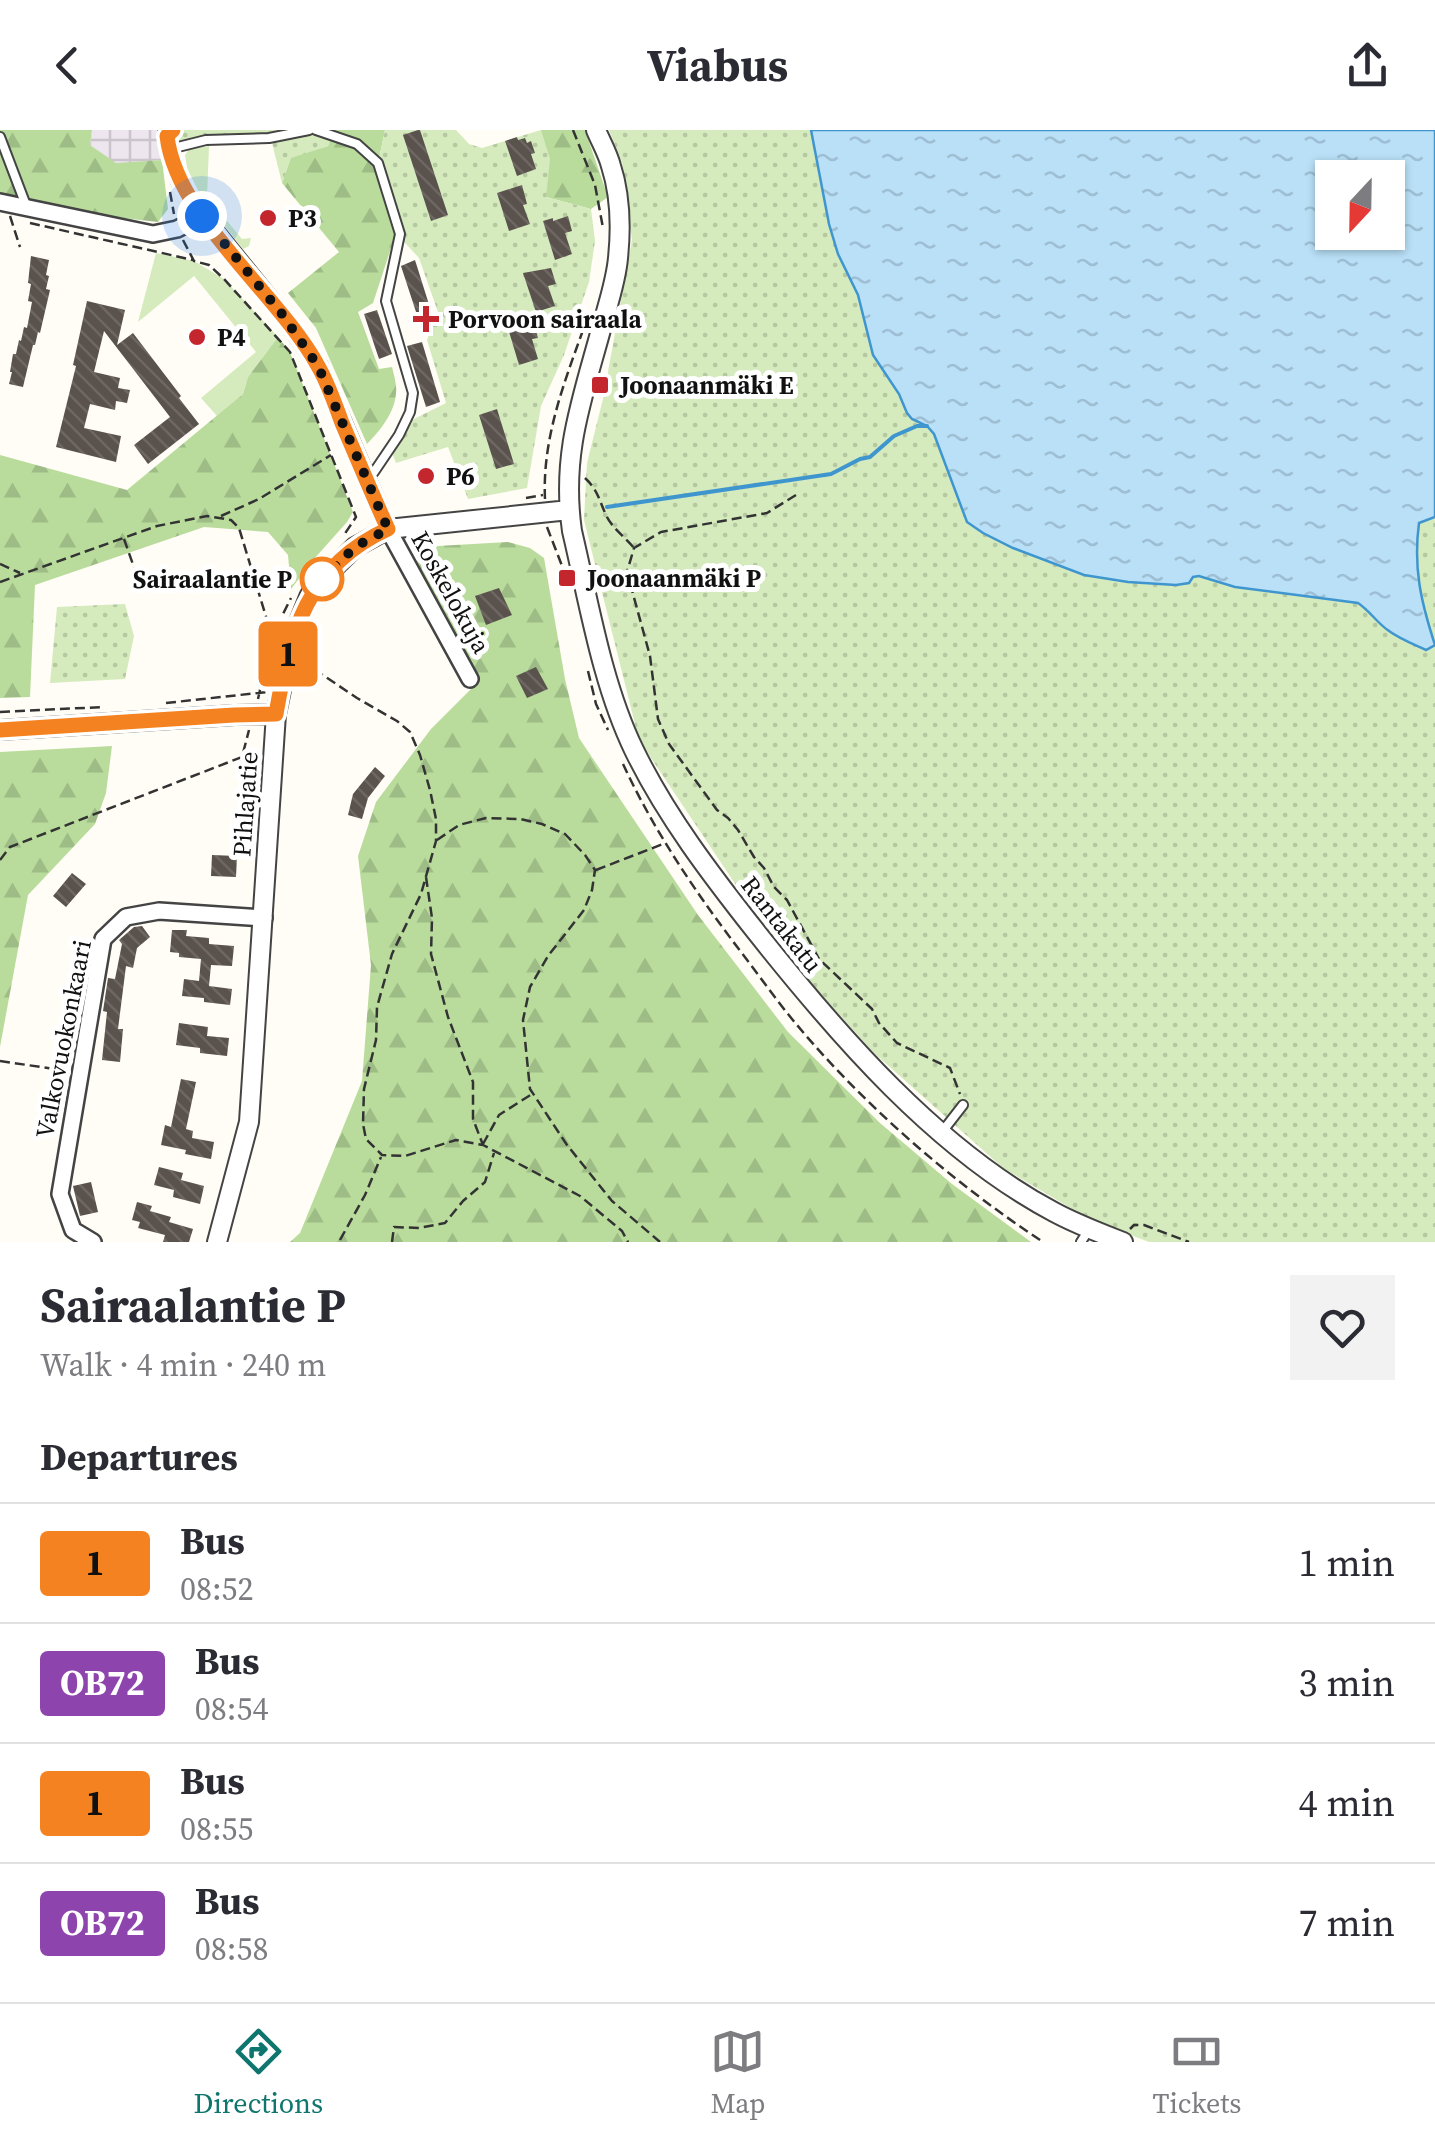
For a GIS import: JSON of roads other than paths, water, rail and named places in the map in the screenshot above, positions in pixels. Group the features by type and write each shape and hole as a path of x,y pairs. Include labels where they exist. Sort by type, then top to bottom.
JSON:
{"street":[{"name":"Rantakatu","path":"596,130 612,168 619,250 572,439 569,510 613,698 633,748 660,798 721,888 806,994 870,1065 980,1164 1086,1235 1122,1242"},
{"name":"Koskelokuja","path":"169,136 180,181 202,216 282,314 318,366 388,529 470,679"},
{"path":"0,202 153,234 177,229 202,216"},
{"name":"Pihlajatie","path":"217,1242 249,1122 276,714 292,642 316,586 355,547 388,529 569,510"},
{"path":"0,730 276,714"},
{"name":"Valkovuokonkaari","path":"93,1242 73,1230 60,1194 103,939 126,918 159,911 264,918"}],"lane":[{"path":"169,136 206,140 270,138 308,130"},
{"path":"316,130 356,144 378,163 400,234 386,301 413,393 410,412 399,436 366,479"},
{"path":"0,137 27,208"},
{"path":"942,1132 964,1105"}],"water":[{"path":"811,130 1435,130 1435,517 1419,523 1417,555 1422,599 1435,645 1426,650 1398,636 1358,603 1235,587 1199,576 1176,585 1084,575 983,533 967,522 934,434 907,413 873,355 858,295 838,254"}],"waterway":[{"path":"607,507 831,474 870,457 894,436 927,426"}],"place":[{"name":"P3","path":"268,218"},
{"name":"Porvoon sairaala","path":"426,319"},
{"name":"P4","path":"197,337"},
{"name":"Joonaanmäki E","path":"600,385"},
{"name":"P6","path":"426,476"},
{"name":"Joonaanmäki P","path":"567,578"},
{"name":"Sairaalantie P","path":"322,579"}]}
